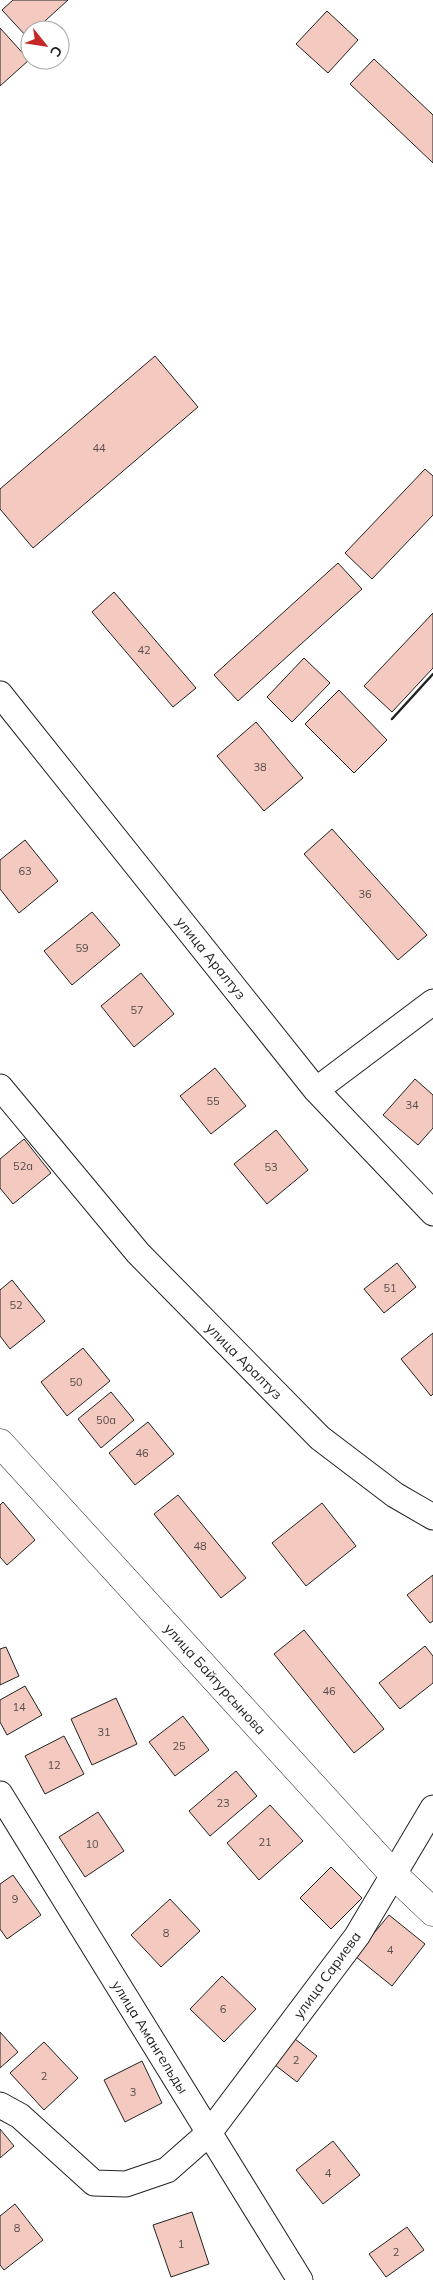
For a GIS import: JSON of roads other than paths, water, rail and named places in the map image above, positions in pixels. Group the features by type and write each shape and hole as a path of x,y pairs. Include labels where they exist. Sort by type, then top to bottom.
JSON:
{"street":[{"name":"улица Аралтуз","path":"0,694 316,1090 433,1213"},
{"path":"316,1090 433,1002"},
{"name":"улица Аралтуз","path":"5,1103 138,1253 320,1438 395,1495 433,1517"},
{"name":"улица Байтурсынова","path":"0,1443 394,1875 433,1912"},
{"name":"улица Амангельды","path":"0,1794 300,2280"},
{"name":"улица Сариева","path":"0,2105 20,2116 94,2183 126,2184 166,2170 209,2134 357,1936 433,1808"}]}
